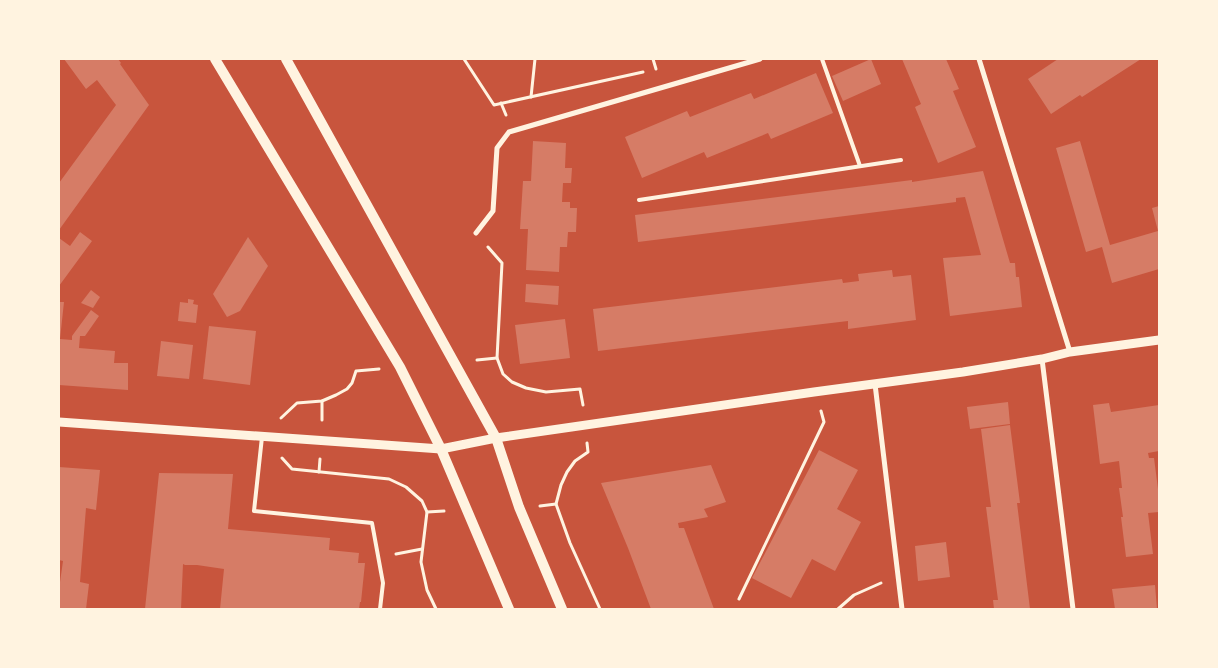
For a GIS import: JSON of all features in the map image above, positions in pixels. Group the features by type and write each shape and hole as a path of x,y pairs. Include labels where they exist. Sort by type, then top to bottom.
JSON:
{"main road":[{"path":"215,59 400,368 441,449 509,609"},
{"path":"286,59 496,438 519,507 562,609"}],"street":[{"path":"476,234 494,211 497,148 509,132 760,59"},
{"path":"979,59 1070,352"},
{"path":"59,422 441,449 496,438 963,372 1042,359 1070,352 1159,340"},
{"path":"1042,359 1073,609"},
{"path":"875,384 902,609"}],"lane":[{"path":"822,59 860,166"},
{"path":"638,200 901,160"},
{"path":"262,436 254,511 372,522 383,583 380,609"}],"path":[{"path":"464,59 494,105 656,69 653,59"},
{"path":"530,97 535,59"},
{"path":"476,234 502,262 497,358 503,374 512,382 526,388 546,392 580,389"},
{"path":"454,362 497,358"},
{"path":"262,436 297,403 322,401 347,389 352,382 356,370 400,368"},
{"path":"739,599 824,422 814,392"},
{"path":"588,452 575,460 567,472 556,504 570,544 600,609"},
{"path":"320,472 389,479 406,487 422,501 427,512 421,562 427,590 436,609"},
{"path":"519,507 556,504"},
{"path":"427,512 466,509"},
{"path":"378,558 422,549"},
{"path":"838,609 854,595 898,578"}],"building":[{"path":"64,59 118,59 149,105 59,230 59,183 116,105 97,80 86,89"},
{"path":"871,59 881,84 843,101 832,76"},
{"path":"902,59 946,59 959,89 953,91 976,147 938,163 915,107 921,104"},
{"path":"1058,59 1141,59 1082,97 1080,95 1051,114 1028,79"},
{"path":"816,73 833,113 771,139 768,133 707,158 704,152 642,178 625,137 687,111 690,117 751,93 754,99"},
{"path":"533,141 566,143 565,168 572,168 571,183 563,183 562,202 570,202 570,208 577,208 576,232 568,232 567,247 560,247 559,272 526,270 528,229 520,229 523,181 531,181"},
{"path":"1080,141 1110,245 1158,231 1152,208 1159,206 1159,269 1112,283 1102,247 1086,252 1056,148"},
{"path":"983,171 1010,263 1015,263 1016,277 1019,277 1022,307 950,316 943,258 981,255 965,197 956,198 956,202 638,242 635,215 912,180 912,182"},
{"path":"80,232 92,241 59,286 59,238 70,246"},
{"path":"248,237 268,266 240,311 227,317 213,294"},
{"path":"892,270 893,277 911,275 916,320 848,329 848,321 598,351 593,309 842,279 843,283 859,281 858,274"},
{"path":"526,284 559,286 558,305 525,302"},
{"path":"91,290 100,297 93,308 81,303"},
{"path":"188,299 194,300 193,304 198,305 196,323 178,321 180,302 188,303"},
{"path":"59,302 64,302 60,339 72,340 72,336 91,310 99,316 85,336 80,336 79,348 115,351 114,363 128,363 128,390 59,385"},
{"path":"565,319 570,358 520,364 515,325"},
{"path":"209,326 256,331 250,385 203,379"},
{"path":"161,341 193,345 189,379 157,376"},
{"path":"1008,402 1010,424 970,429 967,407"},
{"path":"1109,403 1111,412 1159,405 1159,451 1148,453 1149,458 1154,458 1159,488 1159,512 1148,513 1153,554 1126,557 1121,517 1123,517 1119,488 1122,488 1119,461 1100,464 1093,405"},
{"path":"1010,425 1020,503 1017,503 1030,609 994,609 993,600 998,600 986,507 991,507 981,429"},
{"path":"819,450 858,470 837,509 861,522 835,571 812,559 791,598 752,578"},
{"path":"711,465 726,502 704,509 708,517 678,523 679,528 684,528 714,609 651,609 601,483"},
{"path":"59,467 100,470 96,510 86,508 80,582 89,584 86,609 59,609 59,589 63,561 59,560"},
{"path":"159,473 233,474 228,529 330,538 329,550 359,553 358,563 365,563 359,609 220,609 224,569 183,564 181,609 145,609"},
{"path":"946,542 950,577 918,581 915,546"},
{"path":"1155,585 1157,609 1115,609 1112,589"}]}
